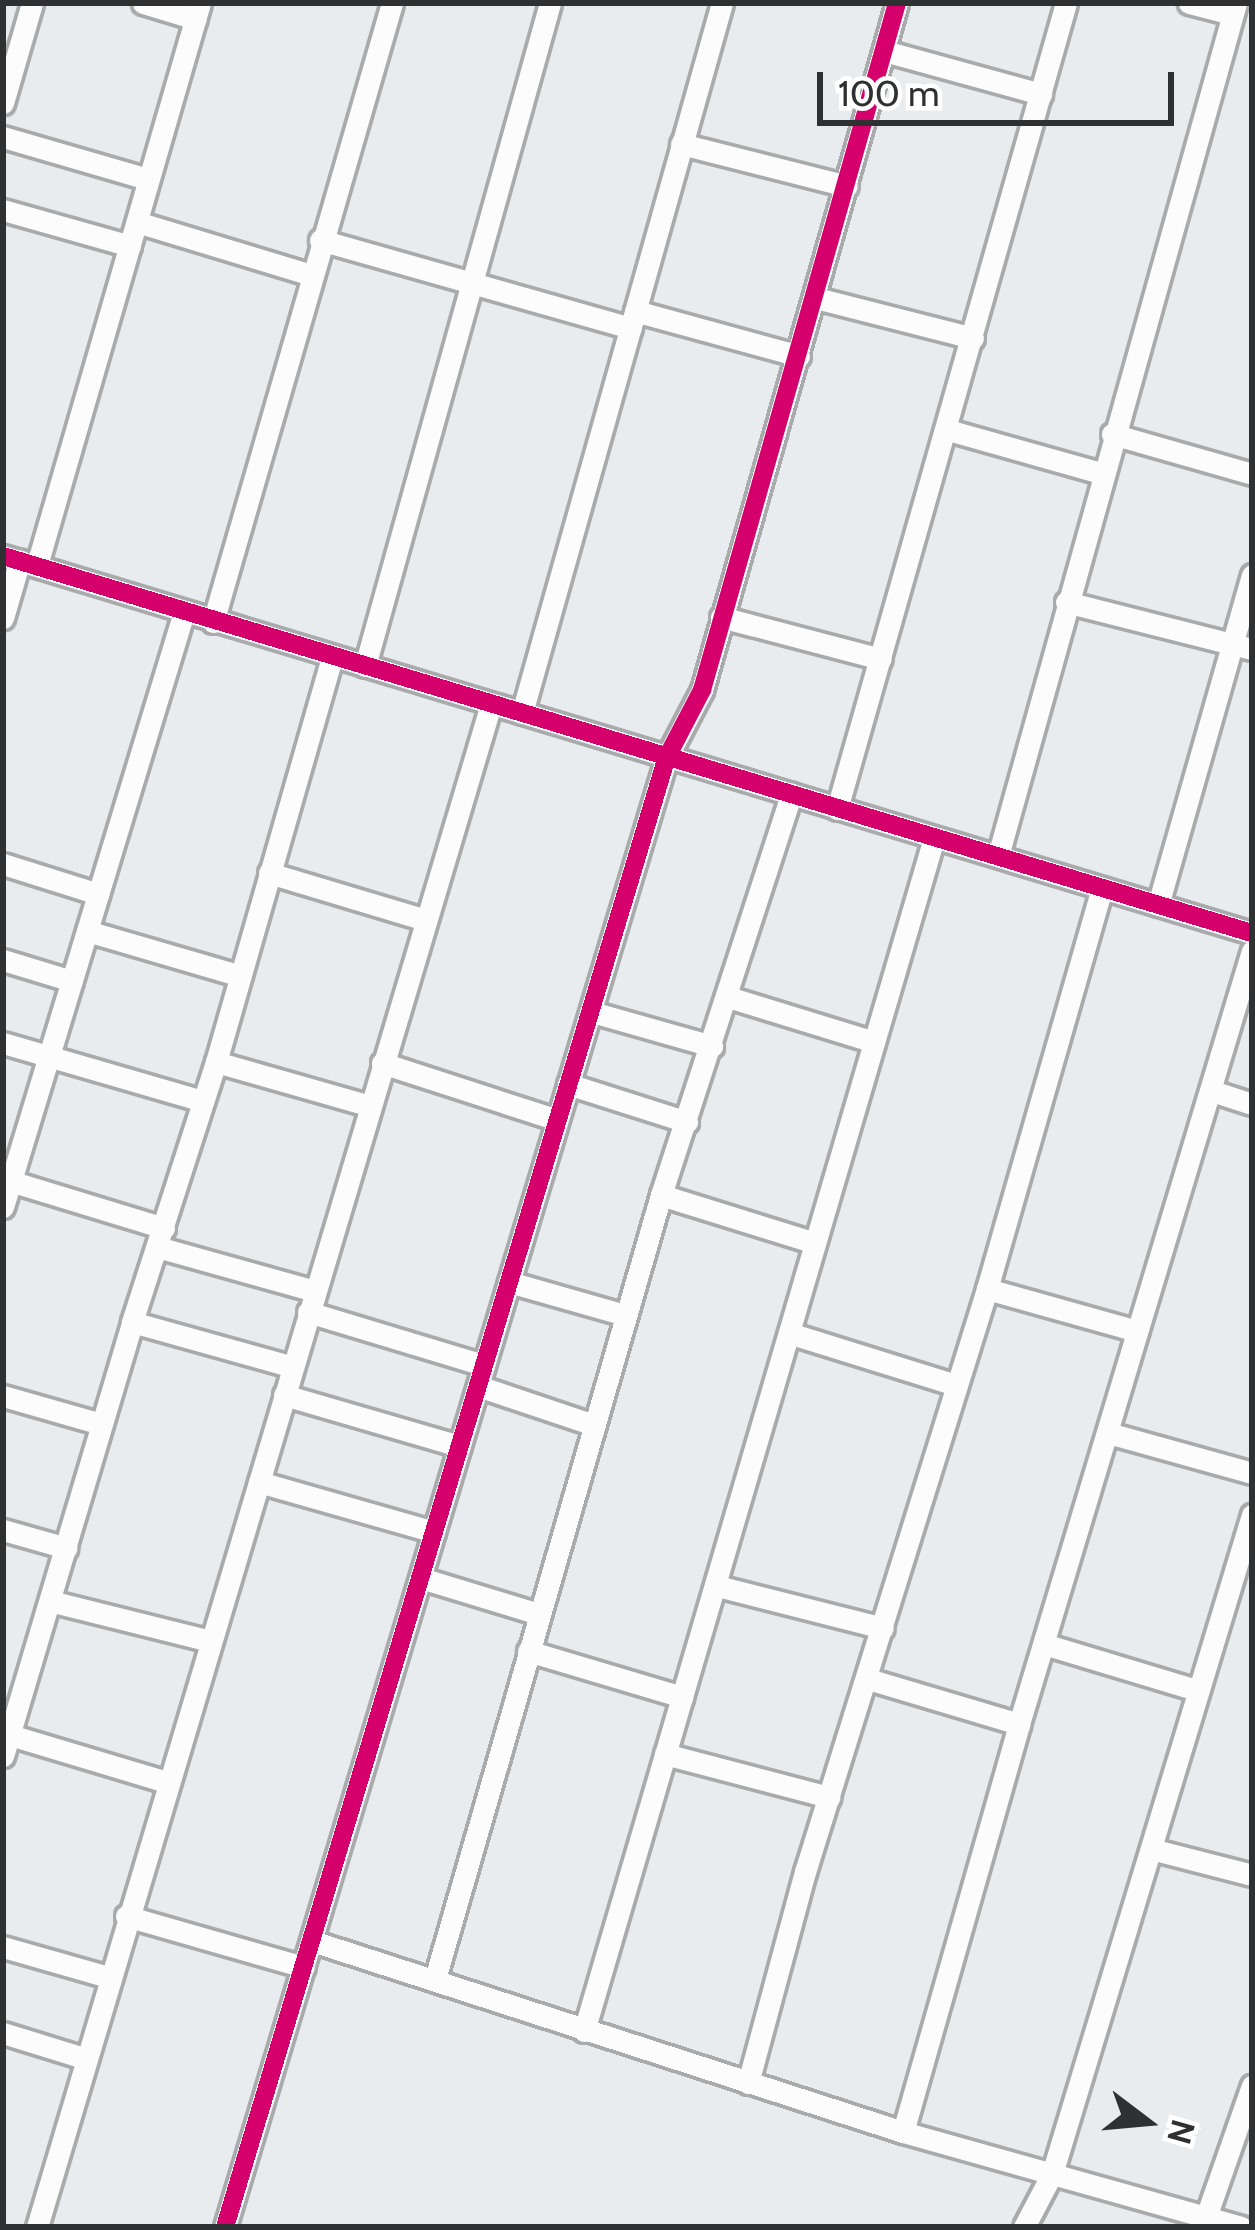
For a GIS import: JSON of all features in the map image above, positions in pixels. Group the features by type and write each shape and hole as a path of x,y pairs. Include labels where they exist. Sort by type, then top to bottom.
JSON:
{"street":[{"path":"3,103 11,41 32,3"},
{"path":"3,618 130,246 198,11 143,3"},
{"path":"213,622 392,3"},
{"path":"365,666 550,3"},
{"path":"522,713 722,3"},
{"path":"225,2227 667,757 689,722 721,617 897,3"},
{"path":"837,809 1066,3"},
{"path":"998,856 1234,9 1189,3"},
{"path":"884,51 1041,94"},
{"path":"3,137 148,179"},
{"path":"681,144 848,186"},
{"path":"3,209 130,246"},
{"path":"136,222 311,275"},
{"path":"320,240 472,284 799,356"},
{"path":"816,298 973,338"},
{"path":"948,430 1101,473"},
{"path":"1112,434 1252,474"},
{"path":"20,560 1252,932"},
{"path":"1158,904 1243,647 1252,575"},
{"path":"1066,602 1243,647"},
{"path":"184,612 6,1194 161,1237 593,1425"},
{"path":"721,617 881,659"},
{"path":"166,1782 7,1746 132,1322 242,976 332,657"},
{"path":"37,2227 491,704"},
{"path":"435,1979 661,1195 791,794"},
{"path":"584,2031 934,838"},
{"path":"3,864 98,893"},
{"path":"269,873 426,920"},
{"path":"748,2083 1102,888"},
{"path":"87,931 242,976"},
{"path":"903,2132 1019,1724 1252,952"},
{"path":"3,960 72,981"},
{"path":"728,997 874,1042"},
{"path":"592,1012 712,1046"},
{"path":"3,1043 202,1101"},
{"path":"216,1062 368,1105"},
{"path":"382,1063 557,1120"},
{"path":"568,1084 688,1122"},
{"path":"1212,1091 1252,1103"},
{"path":"661,1195 815,1243"},
{"path":"509,1282 625,1315"},
{"path":"987,1288 1137,1330"},
{"path":"132,1322 292,1367"},
{"path":"792,1334 956,1385"},
{"path":"284,1395 460,1446"},
{"path":"3,1396 101,1424"},
{"path":"1108,1432 1252,1473"},
{"path":"259,1482 434,1532"},
{"path":"1007,2227 1026,2220 1052,2174 1252,1515"},
{"path":"3,1530 67,1548"},
{"path":"421,1578 539,1614"},
{"path":"717,1586 883,1628"},
{"path":"1228,1594 1252,1602"},
{"path":"50,1601 210,1641"},
{"path":"1044,1644 1196,1690"},
{"path":"528,1651 682,1697"},
{"path":"868,1679 1019,1724"},
{"path":"665,1754 830,1797"},
{"path":"1151,1849 1252,1875"},
{"path":"126,1916 304,1967"},
{"path":"312,1941 903,2132 1233,2226"},
{"path":"3,1947 108,1977"},
{"path":"3,2032 84,2058"},
{"path":"1207,2217 1252,2086"}],"cycle path":[{"path":"225,2227 667,757 702,690 897,3"},
{"path":"3,556 1252,933"}]}
